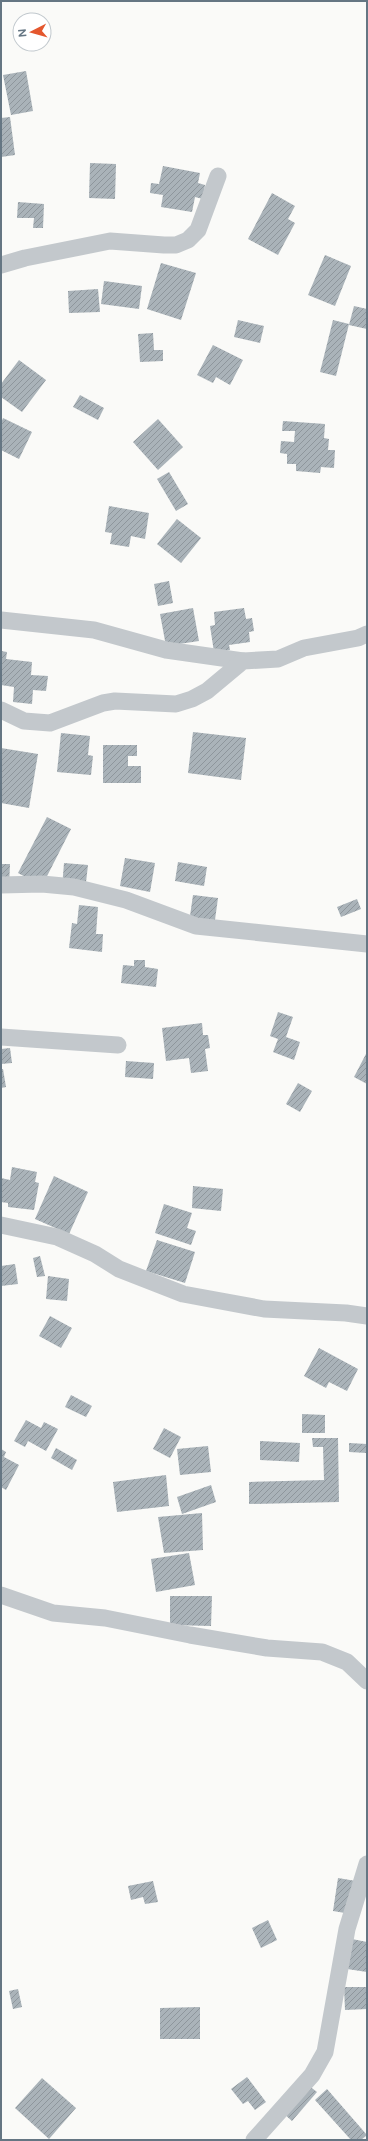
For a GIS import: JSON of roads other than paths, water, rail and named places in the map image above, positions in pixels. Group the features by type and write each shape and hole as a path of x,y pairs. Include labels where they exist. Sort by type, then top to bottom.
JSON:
{"street":[{"path":"1,265 25,258 110,241 176,245 188,240 198,230 218,176"},
{"path":"1,620 94,630 166,650 244,660 278,659 304,648 358,638 367,634"},
{"path":"1,710 24,721 50,724 103,703 115,701 176,704 192,699 207,691 244,660"},
{"path":"1,885 42,884 74,887 126,900 196,926 367,944"},
{"path":"1,1038 118,1045"},
{"path":"1,1225 57,1237 95,1254 119,1269 183,1294 264,1309 346,1313 367,1316"},
{"path":"1,1595 53,1613 105,1618 190,1635 267,1648 322,1652 347,1662 367,1681"},
{"path":"254,2140 312,2075 326,2052 347,1930 367,1864"}]}
